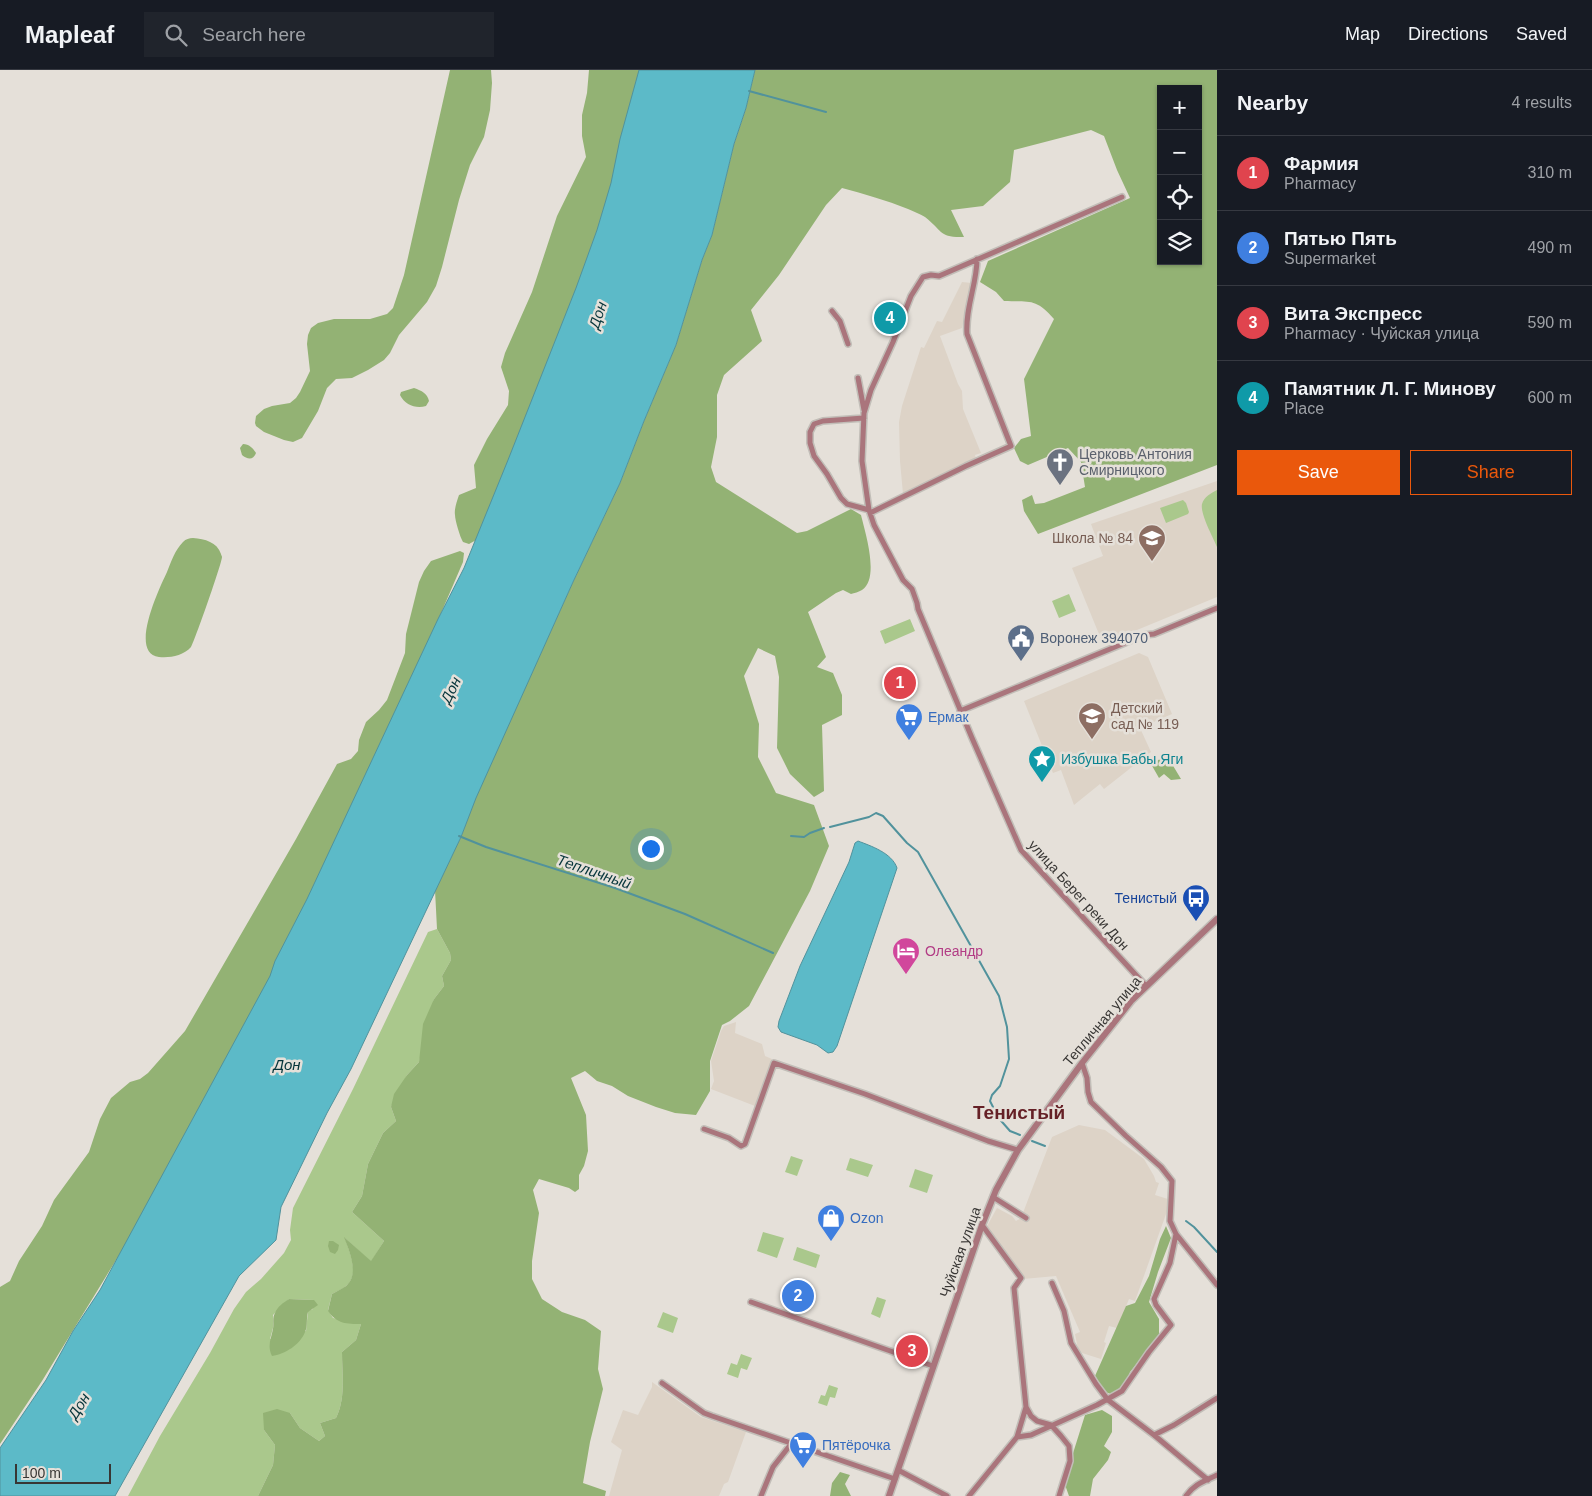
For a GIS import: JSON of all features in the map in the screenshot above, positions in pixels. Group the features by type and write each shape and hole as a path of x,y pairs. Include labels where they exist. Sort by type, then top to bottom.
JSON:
{"street":[{"path":"858,378 864,415 823,421 814,424 810,432 810,443 814,456 827,474 840,498 847,504 869,511 1011,446 967,334 966,320 977,270 977,259 1122,197"},
{"name":"улица Берег реки Дон","path":"977,259 939,276 923,277 911,296 871,390 864,415 862,461 869,511 903,580 912,589 918,609 960,711 1021,850 1146,986"},
{"path":"832,311 840,321 848,344"},
{"path":"960,711 1144,635 1154,634 1217,608"},
{"name":"Тепличная улица","path":"1018,1150 1082,1063 1132,1000 1217,919"},
{"path":"704,1129 729,1138 741,1146 744,1144 774,1063 865,1094 988,1141 1018,1150"},
{"path":"1082,1063 1091,1102 1162,1167 1172,1182 1170,1221 1176,1234 1217,1285"},
{"name":"Чуйская улица","path":"889,1496 982,1226 994,1196 1018,1150"},
{"path":"994,1196 1026,1218"},
{"path":"970,1496 1017,1438 1026,1407 1014,1288 1021,1278 982,1226"},
{"path":"1017,1438 1031,1435 1108,1400 1122,1391 1149,1352 1171,1325 1156,1306 1154,1299 1170,1263 1176,1234"},
{"path":"1052,1283 1064,1311 1071,1343 1108,1400 1208,1480"},
{"path":"751,1302 933,1366"},
{"path":"662,1383 712,1416 895,1479"},
{"path":"1154,1435 1174,1425 1217,1398"},
{"path":"1026,1407 1031,1416 1037,1421 1051,1426 1069,1446 1070,1461 1059,1496"},
{"path":"761,1496 773,1468 791,1444"},
{"path":"898,1470 947,1496"},
{"path":"1186,1496 1195,1486 1217,1475"}],"shaded area":[{"path":"962,282 972,283 962,328 940,336 962,391 963,409 981,453 975,455 976,459 903,494 899,422 902,406 921,347 924,348 937,321 942,322"},
{"name":"Школа № 84","path":"1217,481 1217,597 1103,644 1072,568 1103,556 1091,524"},
{"name":"Детский сад № 119","path":"1139,653 1148,657 1172,714 1140,728 1151,752 1104,789 1100,784 1074,805 1061,770 1053,773 1024,701"},
{"path":"736,1022 735,1033 762,1044 765,1056 772,1059 755,1106 711,1089 714,1081 711,1061 721,1031 724,1026"},
{"path":"1079,1125 1105,1130 1144,1159 1156,1182 1159,1183 1155,1195 1171,1200 1135,1301 1129,1299 1117,1328 1109,1326 1101,1359 1082,1353 1078,1349 1075,1334 1080,1332 1056,1276 1023,1279 986,1228 997,1208 1012,1216 1016,1221 1021,1218 1052,1137"},
{"path":"652,1382 701,1417 746,1432 728,1482 724,1484 719,1496 609,1496 622,1450 611,1442 623,1410 638,1415 652,1387"}],"green space":[{"path":"450,70 491,70 492,83 490,110 484,137 470,165 436,286 427,302 399,335 390,353 384,360 352,378 336,379 327,388 318,411 302,438 293,442 264,432 256,426 256,416 264,409 290,403 296,398 310,371 307,344 311,328 318,323 334,319 370,319 387,314 393,308 404,275"},
{"path":"589,70 643,70 624,144 575,302 478,539 469,544 463,542 459,533 455,517 456,505 459,495 476,488 474,465 487,439 508,405 509,391 501,367 505,353 532,292 557,216 586,157 582,136 582,115 587,93"},
{"path":"755,70 1217,70 1217,465 1038,534 1024,511 1022,500 1032,495 1035,504 1044,503 1085,487 1081,462 1068,448 1028,465 1020,461 1014,448 1021,439 1031,436 1024,379 1054,319 1042,307 1032,302 1004,301 996,292 980,282 988,261 1130,198 1104,136 1091,130 1014,150 1010,182 983,206 951,210 964,237 945,235 925,217 908,209 842,188 826,205 779,275 751,310 762,341 724,375 717,395 717,437 711,467 716,482 797,533 807,531 851,509 861,515 871,565 867,584 858,592 851,594 843,590 836,593 808,612 826,657 817,667 833,673 842,695 842,715 822,725 824,791 814,797 790,774 777,748 779,677 775,656 758,648 744,676 759,724 758,757 776,793 814,805 829,846 810,891 749,1006 722,1025 710,1061 710,1091 696,1115 675,1113 628,1096 612,1086 597,1081 585,1071 571,1078 586,1115 588,1151 584,1166 579,1175 579,1189 575,1192 569,1188 539,1179 533,1190 539,1213 532,1261 532,1279 542,1299 562,1312 585,1320 601,1331 598,1369 603,1389 590,1442 583,1483 606,1491 605,1496 258,1496 273,1465 275,1445 264,1430 263,1413 277,1409 290,1413 300,1428 319,1441 325,1436 320,1423 336,1418 339,1410 343,1386 342,1352 356,1340 361,1324 339,1321 328,1311 332,1294 346,1286 352,1275 351,1255 344,1237 371,1261 384,1241 352,1212 362,1196 368,1164 383,1133 396,1121 391,1107 394,1094 419,1062 423,1024 434,999 444,986 442,976 451,960 450,953 437,929 435,890 461,837 475,798 573,582 620,483 676,345 702,260 712,235 734,144 746,108"},
{"path":"414,388 422,391 427,396 429,401 426,406 418,407 411,405 400,395 401,392"},
{"path":"243,444 254,449 256,453 252,458 242,455 240,448"},
{"path":"1217,490 1217,547 1205,519 1202,504 1204,499"},
{"path":"1183,500 1186,503 1188,514 1166,523 1160,508"},
{"path":"193,538 206,540 214,544 222,557 221,562 191,647 176,656 159,657 150,653 146,644 146,632 153,604 175,552 184,541"},
{"path":"460,551 464,553 463,562 405,697 265,990 143,1216 42,1381 0,1444 0,1287 10,1281 19,1261 42,1226 54,1200 89,1152 100,1119 111,1098 130,1082 140,1079 148,1073 185,1031 337,764 351,759 358,751 359,740 366,722 387,700 405,653 406,634 419,582 424,571 431,561"},
{"path":"1069,594 1076,611 1059,618 1052,601"},
{"path":"910,619 915,631 885,644 880,631"},
{"path":"1160,759 1169,759 1181,779 1171,780 1164,774 1159,778 1151,764"},
{"path":"437,929 450,953 451,960 442,976 444,986 434,999 419,1062 407,1075 391,1107 396,1121 383,1133 368,1164 362,1196 352,1212 384,1241 371,1262 345,1238 352,1262 353,1275 347,1285 332,1294 328,1310 333,1318 361,1324 356,1340 342,1352 342,1394 336,1418 320,1423 325,1436 319,1441 300,1428 290,1413 264,1430 275,1445 273,1465 258,1496 128,1496 160,1436 234,1309 246,1292 261,1279 284,1253 291,1240 290,1230 293,1208 353,1089 428,932","holes":["289,1299 314,1300 313,1309 308,1311 306,1331 270,1339 273,1328 273,1315"]},
{"path":"791,1156 803,1160 797,1176 785,1172"},
{"path":"850,1158 873,1165 868,1177 846,1170"},
{"path":"915,1169 933,1175 927,1193 909,1187"},
{"path":"1166,1226 1171,1238 1149,1302 1159,1319 1159,1336 1130,1372 1123,1390 1111,1394 1105,1392 1095,1376 1126,1306 1135,1303 1149,1276"},
{"path":"763,1232 784,1238 777,1258 757,1251"},
{"path":"329,1241 339,1245 335,1254 330,1252"},
{"path":"797,1247 820,1255 816,1268 793,1260"},
{"path":"877,1297 886,1300 880,1318 871,1314"},
{"path":"289,1299 314,1300 318,1305 308,1312 306,1330 300,1341 287,1351 272,1356 270,1339 274,1315 279,1307"},
{"path":"663,1312 678,1318 673,1333 657,1327"},
{"path":"741,1354 752,1358 747,1370 741,1368 738,1378 727,1374 731,1363 737,1365"},
{"path":"829,1385 838,1388 835,1398 830,1397 827,1406 818,1403 821,1395 825,1396"},
{"path":"1102,1410 1112,1416 1112,1432 1104,1446 1111,1452 1108,1460 1093,1479 1090,1496 1069,1496 1064,1482 1085,1415"},
{"path":"840,1472 850,1475 845,1484 851,1496 830,1496 832,1483"}],"water":[{"name":"Дон","path":"639,70 755,70 746,108 734,144 712,235 702,260 676,345 620,483 573,582 476,798 461,837 351,1069 281,1207 276,1240 239,1276 115,1496 0,1496 0,1448 46,1380 73,1331 100,1290 270,976 275,961 307,899 438,619 464,568 576,288 597,230 611,183 620,139"},
{"path":"858,841 886,854 897,868 837,1046 833,1052 828,1053 817,1045 781,1032 778,1027 800,966 849,862 855,843"}],"waterway":[{"path":"749,91 826,112"},
{"path":"830,827 869,817 876,813 883,816 907,843 918,852 999,996 1007,1027 1009,1059 1000,1086 992,1095 990,1101 994,1109"},
{"path":"791,836 804,837 824,828"},
{"name":"Тепличный","path":"459,836 486,847 615,888 685,914 773,953"},
{"path":"996,1115 1010,1131 1020,1135"},
{"path":"1032,1141 1045,1146"},
{"path":"1186,1221 1217,1252"}],"place":[{"name":"Памятник Л. Г. Минову","path":"890,318"},
{"name":"Церковь Антония Смирницкого","path":"1060,486"},
{"name":"Школа № 84","path":"1152,562"},
{"name":"Воронеж 394070","path":"1021,662"},
{"name":"Фармия","path":"900,683"},
{"name":"Детский сад № 119","path":"1092,740"},
{"name":"Ермак","path":"909,741"},
{"name":"Избушка Бабы Яги","path":"1042,783"},
{"name":"Тенистый","path":"1196,922"},
{"name":"Олеандр","path":"906,975"},
{"name":"Ozon","path":"831,1242"},
{"name":"Пятью Пять","path":"798,1296"},
{"name":"Вита Экспресс","path":"912,1351"},
{"name":"Пятёрочка","path":"803,1469"}],"district":[{"name":"Тенистый","path":"1019,1112"}]}
